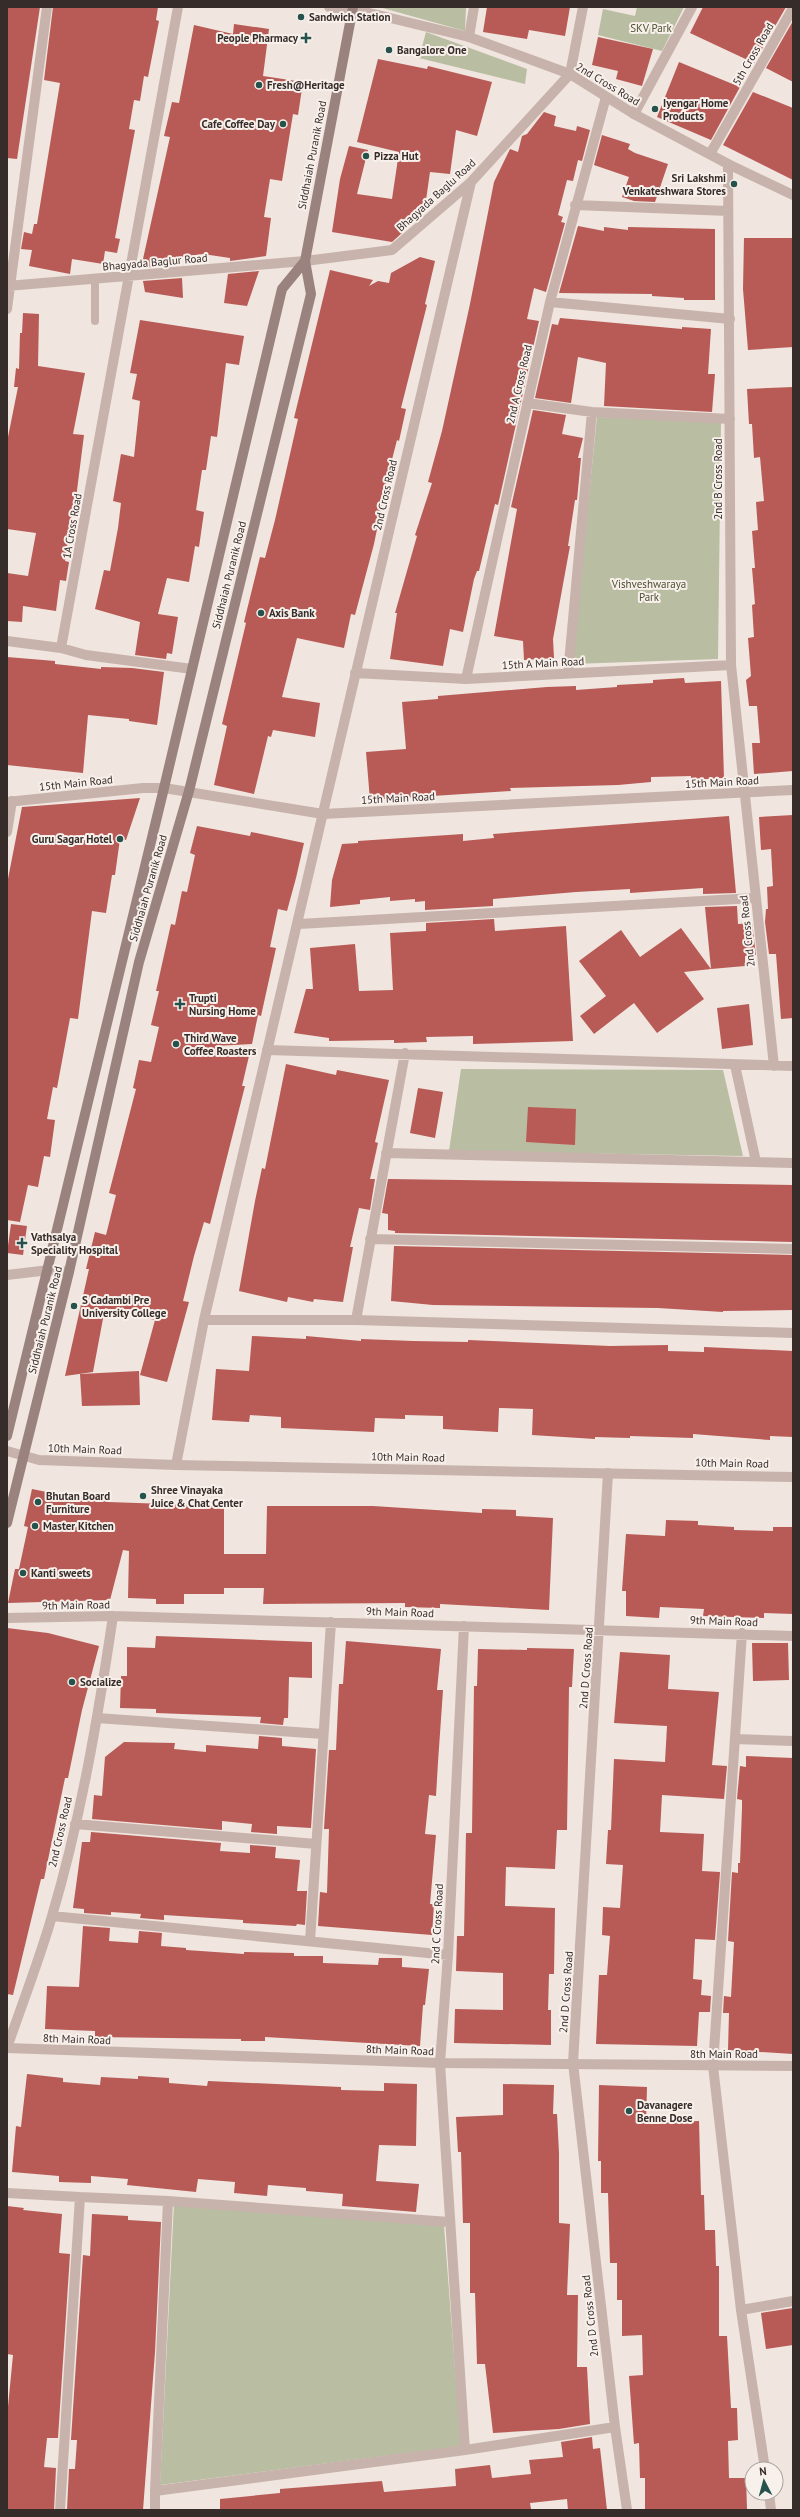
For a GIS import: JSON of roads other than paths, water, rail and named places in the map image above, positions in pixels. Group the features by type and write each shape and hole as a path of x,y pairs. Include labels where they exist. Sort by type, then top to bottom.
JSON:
{"main road":[{"name":"Siddhaiah Puranik Road","path":"7,1523 69,1272 139,962 190,791 311,294 305,261 352,9"},
{"name":"Siddhaiah Puranik Road","path":"7,1436 164,788 282,289 305,261"}],"street":[{"path":"7,309 47,7"},
{"name":"1A Cross Road","path":"61,648 178,7"},
{"name":"2nd Cross Road","path":"329,7 352,9 469,38 570,74 634,114 728,164 793,195"},
{"path":"469,38 474,7"},
{"path":"570,74 583,7"},
{"path":"634,114 692,7"},
{"name":"5th Cross Road","path":"710,154 793,8"},
{"name":"Bhagyada Baglu Road","path":"305,261 392,250 471,182 570,74"},
{"name":"2nd A Cross Road","path":"466,679 550,302 575,205 606,97"},
{"name":"2nd B Cross Road","path":"728,164 731,665 745,792"},
{"name":"2nd Cross Road","path":"176,1465 204,1320 266,1050 299,924 355,673 471,182"},
{"path":"575,205 728,211"},
{"name":"Bhagyada Baglur Road","path":"9,286 129,278 305,261"},
{"path":"550,302 730,319"},
{"path":"527,403 592,412 730,419"},
{"path":"568,674 592,412"},
{"path":"7,641 61,648 86,655 192,669"},
{"name":"15th A Main Road","path":"355,673 466,679 731,665"},
{"name":"15th Main Road","path":"10,802 143,788 164,788 190,791 323,814 793,790"},
{"name":"2nd Cross Road","path":"745,792 755,898 774,1066"},
{"path":"7,832 10,802"},
{"path":"299,924 755,898"},
{"path":"266,1050 406,1053 793,1066"},
{"path":"356,1320 386,1153 406,1053"},
{"path":"735,1065 756,1162"},
{"path":"386,1153 793,1163"},
{"path":"370,1240 793,1248"},
{"path":"7,1275 48,1270 69,1272"},
{"path":"204,1320 356,1320 793,1333"},
{"name":"10th Main Road","path":"7,1451 39,1460 176,1465 793,1477"},
{"name":"2nd D Cross Road","path":"608,1473 600,1629 573,2063 615,2427 627,2510"},
{"name":"2nd Cross Road","path":"7,2048 52,1916 75,1824 98,1718 113,1616"},
{"name":"9th Main Road","path":"7,1618 113,1616 742,1633 793,1636"},
{"path":"310,1940 331,1622"},
{"name":"2nd C Cross Road","path":"464,1626 448,1955 440,2063 449,2222 465,2450"},
{"path":"742,1633 713,2066 741,2310 764,2461"},
{"path":"98,1718 323,1734"},
{"path":"735,1739 793,1741"},
{"path":"75,1824 316,1844"},
{"path":"52,1916 310,1940 448,1955"},
{"name":"8th Main Road","path":"7,2048 440,2063 793,2066"},
{"path":"7,2193 168,2201 449,2222"},
{"path":"60,2510 80,2197"},
{"path":"155,2510 168,2201"},
{"path":"741,2310 793,2301"},
{"path":"156,2491 465,2450 615,2427"}],"lane":[{"path":"95,280 95,321"}],"place":[{"name":"Sandwich Station","path":"301,17"},
{"name":"People Pharmacy","path":"306,38"},
{"name":"Bangalore One","path":"389,50"},
{"name":"Fresh@Heritage","path":"259,85"},
{"name":"Iyengar Home Products","path":"655,109"},
{"name":"Cafe Coffee Day","path":"283,124"},
{"name":"Pizza Hut","path":"366,156"},
{"name":"Sri Lakshmi Venkateshwara Stores","path":"734,184"},
{"name":"Axis Bank","path":"261,613"},
{"name":"Guru Sagar Hotel","path":"120,839"},
{"name":"Trupti Nursing Home","path":"180,1004"},
{"name":"Third Wave Coffee Roasters","path":"176,1044"},
{"name":"Vathsalya Speciality Hospital","path":"22,1243"},
{"name":"S Cadambi Pre University College","path":"74,1306"},
{"name":"Shree Vinayaka Juice & Chat Center","path":"143,1496"},
{"name":"Bhutan Board Furniture","path":"38,1502"},
{"name":"Master Kitchen","path":"35,1526"},
{"name":"Kanti sweets","path":"23,1573"},
{"name":"Socialize","path":"72,1682"},
{"name":"Davanagere Benne Dose","path":"629,2111"}],"park label":[{"name":"SKV Park","path":"651,28"},
{"name":"Vishveshwaraya Park","path":"649,590"}]}
